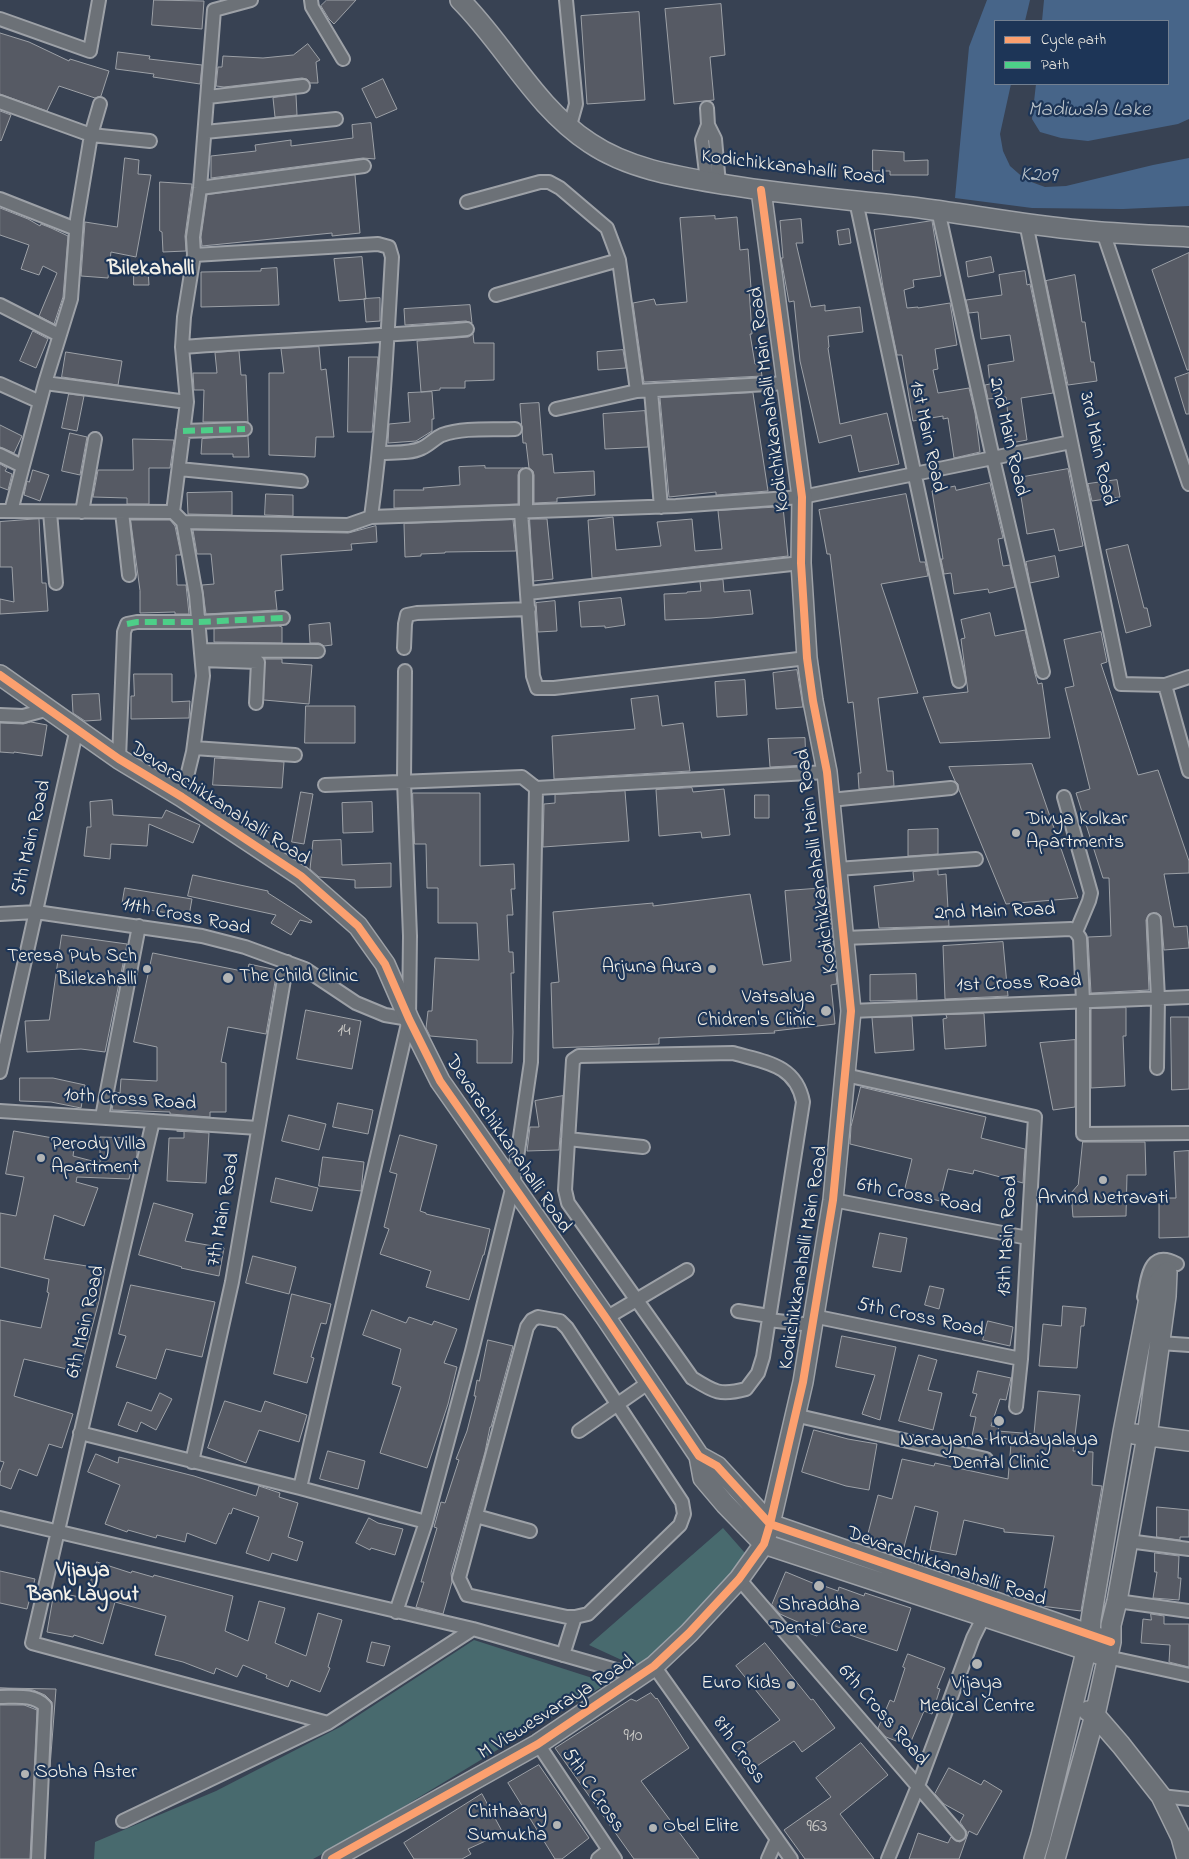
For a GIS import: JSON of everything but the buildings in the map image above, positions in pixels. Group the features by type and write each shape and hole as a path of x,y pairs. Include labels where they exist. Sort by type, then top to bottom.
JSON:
{"street":[{"path":"0,19 90,51 99,0"},
{"path":"173,512 187,402 182,347 184,317 194,255 193,237 200,188 214,10 251,0"},
{"path":"311,0 312,8 343,59"},
{"name":"Kodichikkanahalli Road","path":"460,0 477,18 541,100 569,129 612,156 630,163 681,177 761,190 938,210 1102,232 1189,237"},
{"path":"566,0 576,104 569,129"},
{"path":"208,97 303,86"},
{"path":"0,102 91,135 150,141"},
{"path":"100,104 91,135 76,229 71,299 22,466 6,511 173,512 183,522 196,595 203,676 194,748 182,797"},
{"path":"707,108 708,125 715,139 713,183"},
{"path":"205,132 336,119"},
{"path":"200,188 364,166"},
{"path":"467,202 540,182 549,182 560,188 607,228 619,260 637,391"},
{"name":"Kodichikkanahalli Main Road","path":"761,190 802,497 801,563 807,658 813,701 827,772 851,1011 833,1200 803,1382 770,1524"},
{"path":"0,199 76,229"},
{"name":"1st Main Road","path":"856,201 959,681"},
{"name":"2nd Main Road","path":"938,210 1043,672"},
{"name":"3rd Main Road","path":"1026,223 1121,684 1165,685"},
{"path":"1102,232 1189,484"},
{"path":"194,255 378,244 389,247 392,257 388,336 380,453 371,517"},
{"path":"496,295 619,260"},
{"path":"0,305 59,335"},
{"path":"182,347 266,341 388,336 467,329"},
{"path":"45,383 187,402"},
{"path":"556,410 637,391 787,383"},
{"path":"0,384 40,402"},
{"path":"651,391 661,507"},
{"path":"183,432 246,429"},
{"path":"380,453 419,450 440,436 465,431 515,429"},
{"path":"82,512 94,439"},
{"path":"183,522 348,525 371,517 661,507 802,497 1071,442"},
{"path":"0,455 22,466"},
{"path":"179,469 301,481"},
{"path":"526,474 524,512 528,593 533,676 538,688 554,688 807,658"},
{"path":"50,512 56,583"},
{"path":"122,512 129,575"},
{"path":"528,593 801,563"},
{"path":"404,648 407,615 417,612 529,609"},
{"path":"119,759 124,632 127,624 137,622 199,622 283,618"},
{"path":"201,655 318,651"},
{"path":"201,655 258,662 256,702"},
{"path":"300,1488 408,1019 410,936 404,781 405,671"},
{"name":"Devarachikkanahalli Road","path":"0,675 119,759 182,797 301,876 358,926 385,964 408,1019 440,1081 606,1318 699,1456 703,1478 764,1544"},
{"path":"1189,677 1165,685 1189,771"},
{"path":"0,715 23,716 49,709"},
{"name":"5th Main Road","path":"0,1072 77,728"},
{"path":"194,748 295,755"},
{"path":"325,785 522,777 536,788 827,772"},
{"path":"396,1612 426,1522 472,1351 513,1185 531,1062 536,788"},
{"path":"830,800 951,788"},
{"path":"1064,797 1091,893 1076,932"},
{"path":"837,869 976,859"},
{"name":"11th Cross Road","path":"0,914 36,912 202,936 245,947 305,969 356,1003 385,1015 408,1019"},
{"path":"1154,920 1158,998 1157,1068"},
{"path":"102,1118 139,926"},
{"name":"2nd Main Road","path":"844,938 1071,929 1080,938 1083,1001 1084,1134 1189,1133"},
{"name":"7th Main Road","path":"192,1462 232,1282 287,962"},
{"name":"1st Cross Road","path":"851,1011 1189,996"},
{"path":"733,1053 777,1065 792,1077 800,1088 803,1102 763,1357 758,1373 746,1389 728,1394 709,1390 692,1378 568,1203 565,1190 568,1139 573,1060 579,1056 733,1053"},
{"name":"13th Main Road","path":"846,1075 1035,1116 1016,1407"},
{"name":"10th Cross Road","path":"0,1111 258,1128"},
{"name":"6th Main Road","path":"154,1121 32,1643 328,1723"},
{"path":"568,1139 643,1147"},
{"name":"6th Cross Road","path":"833,1200 1028,1238"},
{"path":"1034,1859 1089,1635 1123,1432 1154,1295 1178,1266"},
{"path":"606,1318 687,1270"},
{"path":"1055,1859 1095,1715 1118,1601 1147,1436 1160,1343 1154,1295"},
{"name":"5th Cross Road","path":"738,1311 769,1318 812,1320 1020,1358"},
{"path":"538,1317 560,1321 567,1328 618,1405 682,1502 684,1514 680,1525 588,1614 575,1618 467,1595 462,1588 459,1578 527,1327 532,1320 538,1317"},
{"path":"1160,1343 1189,1346"},
{"path":"579,1431 648,1383"},
{"path":"794,1415 986,1459"},
{"path":"1123,1432 1189,1441"},
{"path":"80,1434 300,1488 426,1522"},
{"name":"Devarachikkanahalli Road","path":"699,1456 717,1466 770,1524 1110,1642"},
{"path":"476,1516 530,1531"},
{"path":"0,1518 473,1629 623,1672 637,1679"},
{"path":"770,1524 764,1544 984,1616 1089,1635"},
{"path":"1128,1542 1189,1549"},
{"name":"M Viswesvaraya Road","path":"332,1859 538,1744 637,1679 654,1666 689,1633 739,1579 764,1544"},
{"name":"6th Cross Road","path":"739,1579 959,1834"},
{"path":"1118,1601 1189,1611"},
{"path":"888,1859 918,1786 973,1638 984,1616"},
{"path":"564,1655 575,1618"},
{"path":"123,1821 328,1723 473,1629"},
{"path":"1110,1642 1189,1675"},
{"name":"8th Cross","path":"654,1666 791,1859"},
{"path":"0,1697 34,1698 40,1700 45,1706 38,1859"},
{"path":"1073,1700 1095,1715 1161,1796 1181,1837 1187,1859"},
{"name":"5th C Cross","path":"538,1744 612,1855"},
{"path":"1161,1796 1189,1800"},
{"path":"768,1859 777,1839"},
{"path":"598,1859 612,1855"}],"green space":[{"path":"723,1528 745,1553 721,1588 683,1630 639,1668 589,1645"},
{"path":"474,1640 608,1683 345,1842 313,1859 94,1859 95,1842 216,1791 342,1726"}],"water":[{"path":"987,0 1030,0 1025,20 994,20 994,85 1011,85 1000,134 1003,151 1010,166 1026,180 1045,187 1066,186 1189,158 1189,206 1123,209 1032,208 955,198 969,47"},
{"name":"Madiwala Lake","path":"1044,0 1189,0 1189,119 1178,124 1088,141 1061,138 1040,132 1032,119 1036,85 1169,85 1169,20 1042,20"}],"marked path":[{"path":"183,431 245,429"},
{"path":"127,624 137,622 199,622 283,618"}],"cycle path":[{"path":"332,1859 538,1744 654,1666 689,1633 739,1579 764,1544 770,1524 803,1382 833,1200 851,1011 827,772 813,701 807,658 801,563 802,497 761,190"},
{"path":"0,675 119,759 182,797 301,876 358,926 385,964 409,1019 440,1081 606,1318 699,1456 717,1466 770,1524 1111,1642"}],"place":[{"name":"Divya Kolkar Apartments","path":"1016,833"},
{"name":"Teresa Pub Sch Bilekahalli","path":"147,969"},
{"name":"Arjuna Aura","path":"712,969"},
{"name":"The Child Clinic","path":"228,978"},
{"name":"Vatsalya Chidren's Clinic","path":"826,1011"},
{"name":"Perody Villa Apartment","path":"41,1158"},
{"name":"Arvind Netravati","path":"1103,1180"},
{"name":"Narayana Hrudayalaya Dental Clinic","path":"999,1421"},
{"name":"Shraddha Dental Care","path":"819,1586"},
{"name":"Vijaya Medical Centre","path":"977,1664"},
{"name":"Euro Kids","path":"791,1685"},
{"name":"Sobha Aster","path":"25,1774"},
{"name":"Chithaary Sumukha","path":"557,1825"},
{"name":"Obel Elite","path":"653,1828"}],"district":[{"name":"Bilekahalli","path":"151,270"},
{"name":"Vijaya Bank Layout","path":"83,1585"}],"water label":[{"name":"K209","path":"1038,177"}]}
